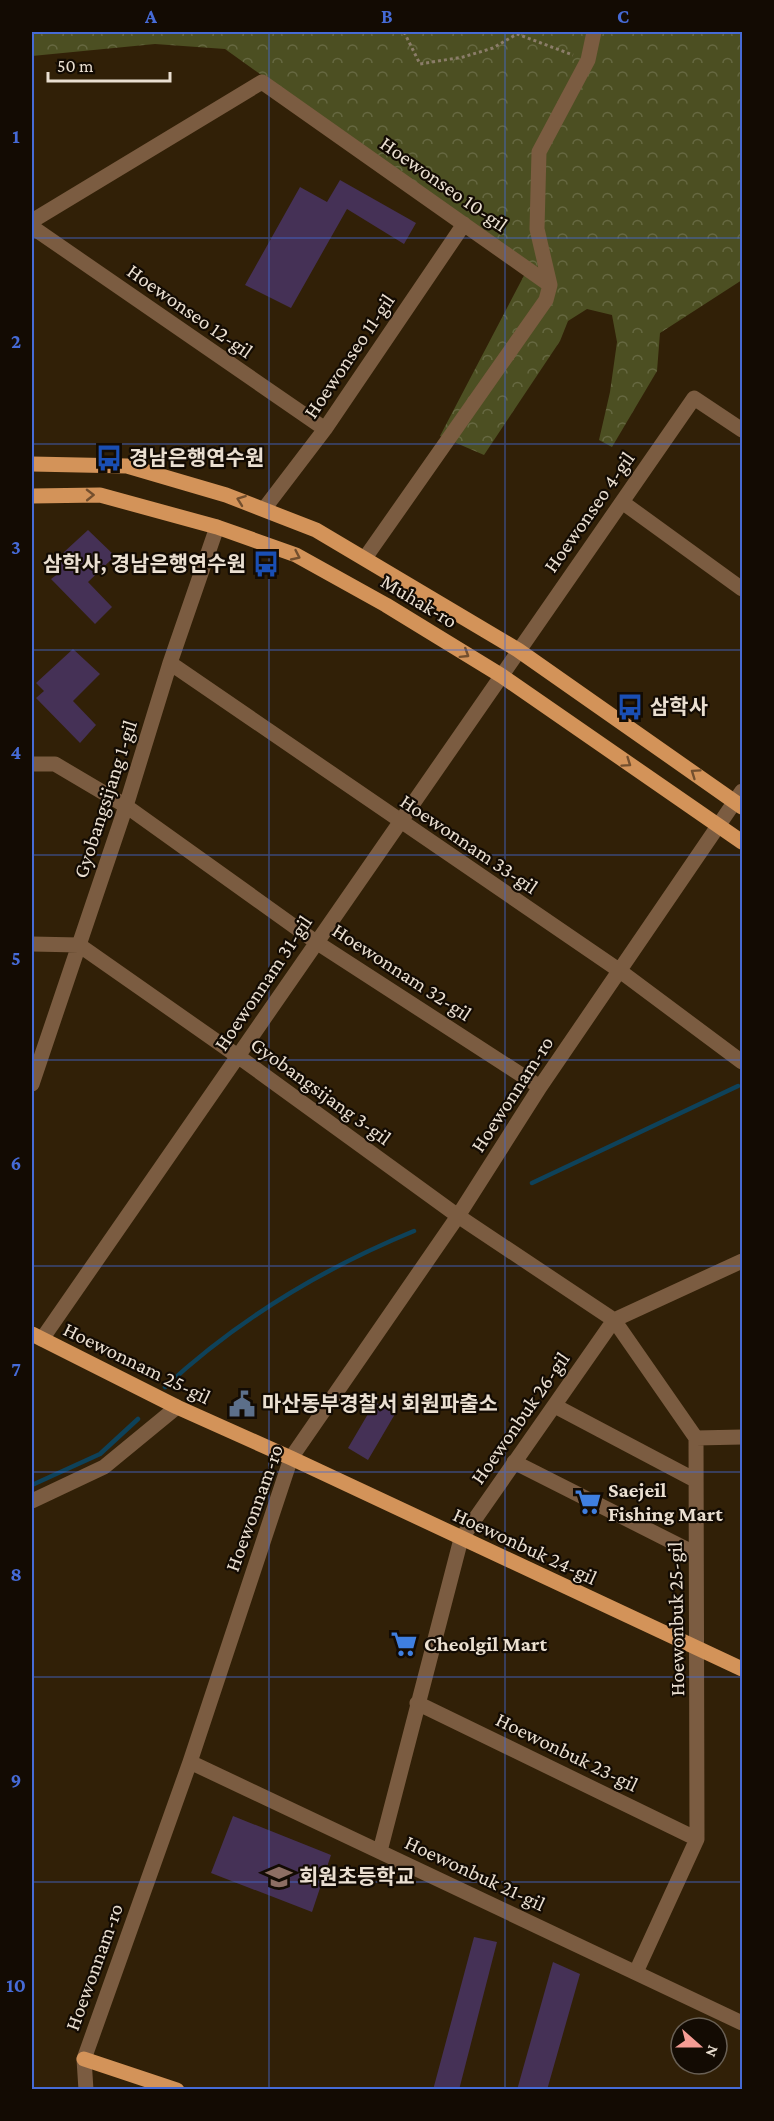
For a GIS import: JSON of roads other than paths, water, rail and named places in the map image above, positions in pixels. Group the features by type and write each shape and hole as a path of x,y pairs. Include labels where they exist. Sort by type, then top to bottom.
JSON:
{"main road":[{"name":"Muhak-ro","path":"32,464 127,466 226,495 316,530 518,650 740,800"},
{"name":"Muhak-ro","path":"32,496 100,495 217,527 296,555 386,605 502,676 742,842"},
{"name":"Hoewonnam 25-gil","path":"37,1337 177,1407 291,1458"},
{"name":"Hoewonbuk 24-gil","path":"291,1458 742,1669"},
{"path":"84,2059 177,2090"}],"street":[{"path":"365,558 546,300 550,285 537,229 539,152 588,60 594,32"},
{"name":"Hoewonseo 10-gil","path":"32,222 262,82 550,285"},
{"name":"Hoewonseo 11-gil","path":"264,509 325,429 464,224"},
{"name":"Hoewonseo 12-gil","path":"32,227 325,429"},
{"name":"Hoewonseo 4-gil","path":"518,650 694,398 742,430"},
{"path":"622,502 742,589"},
{"name":"Gyobangsijang 1-gil","path":"32,1084 217,527"},
{"name":"Hoewonnam 31-gil","path":"37,1337 239,1057 518,650"},
{"name":"Hoewonnam 33-gil","path":"170,663 399,822 620,971 742,1062"},
{"name":"Hoewonnam 32-gil","path":"32,764 55,764 126,806 316,942 540,1087"},
{"name":"Hoewonnam-ro","path":"86,2090 84,2059 189,1762 291,1458 458,1216 540,1087 718,826 740,800"},
{"path":"32,944 79,945"},
{"name":"Gyobangsijang 3-gil","path":"79,945 239,1057 458,1216"},
{"path":"458,1216 614,1320 696,1438 742,1437"},
{"path":"614,1320 742,1261"},
{"name":"Hoewonbuk 26-gil","path":"380,1851 461,1539 614,1320"},
{"path":"555,1406 695,1480"},
{"path":"32,1501 104,1467 177,1407"},
{"name":"Hoewonbuk 25-gil","path":"636,1972 697,1839 696,1438"},
{"path":"514,1462 696,1554"},
{"name":"Hoewonbuk 23-gil","path":"417,1704 697,1839"},
{"name":"Hoewonbuk 21-gil","path":"189,1762 742,2023"}],"waterway":[{"path":"532,1183 738,1086"},
{"path":"165,1387 222,1340 283,1298 347,1262 414,1231"},
{"path":"32,1485 100,1454 138,1419"}],"place":[{"name":"경남은행연수원","path":"109,458"},
{"name":"삼학사, 경남은행연수원","path":"266,564"},
{"name":"삼학사","path":"630,707"},
{"name":"마산동부경찰서 회원파출소","path":"242,1404"},
{"name":"Saejeil Fishing Mart","path":"588,1502"},
{"name":"Cheolgil Mart","path":"404,1644"},
{"name":"회원초등학교","path":"279,1877"}]}
